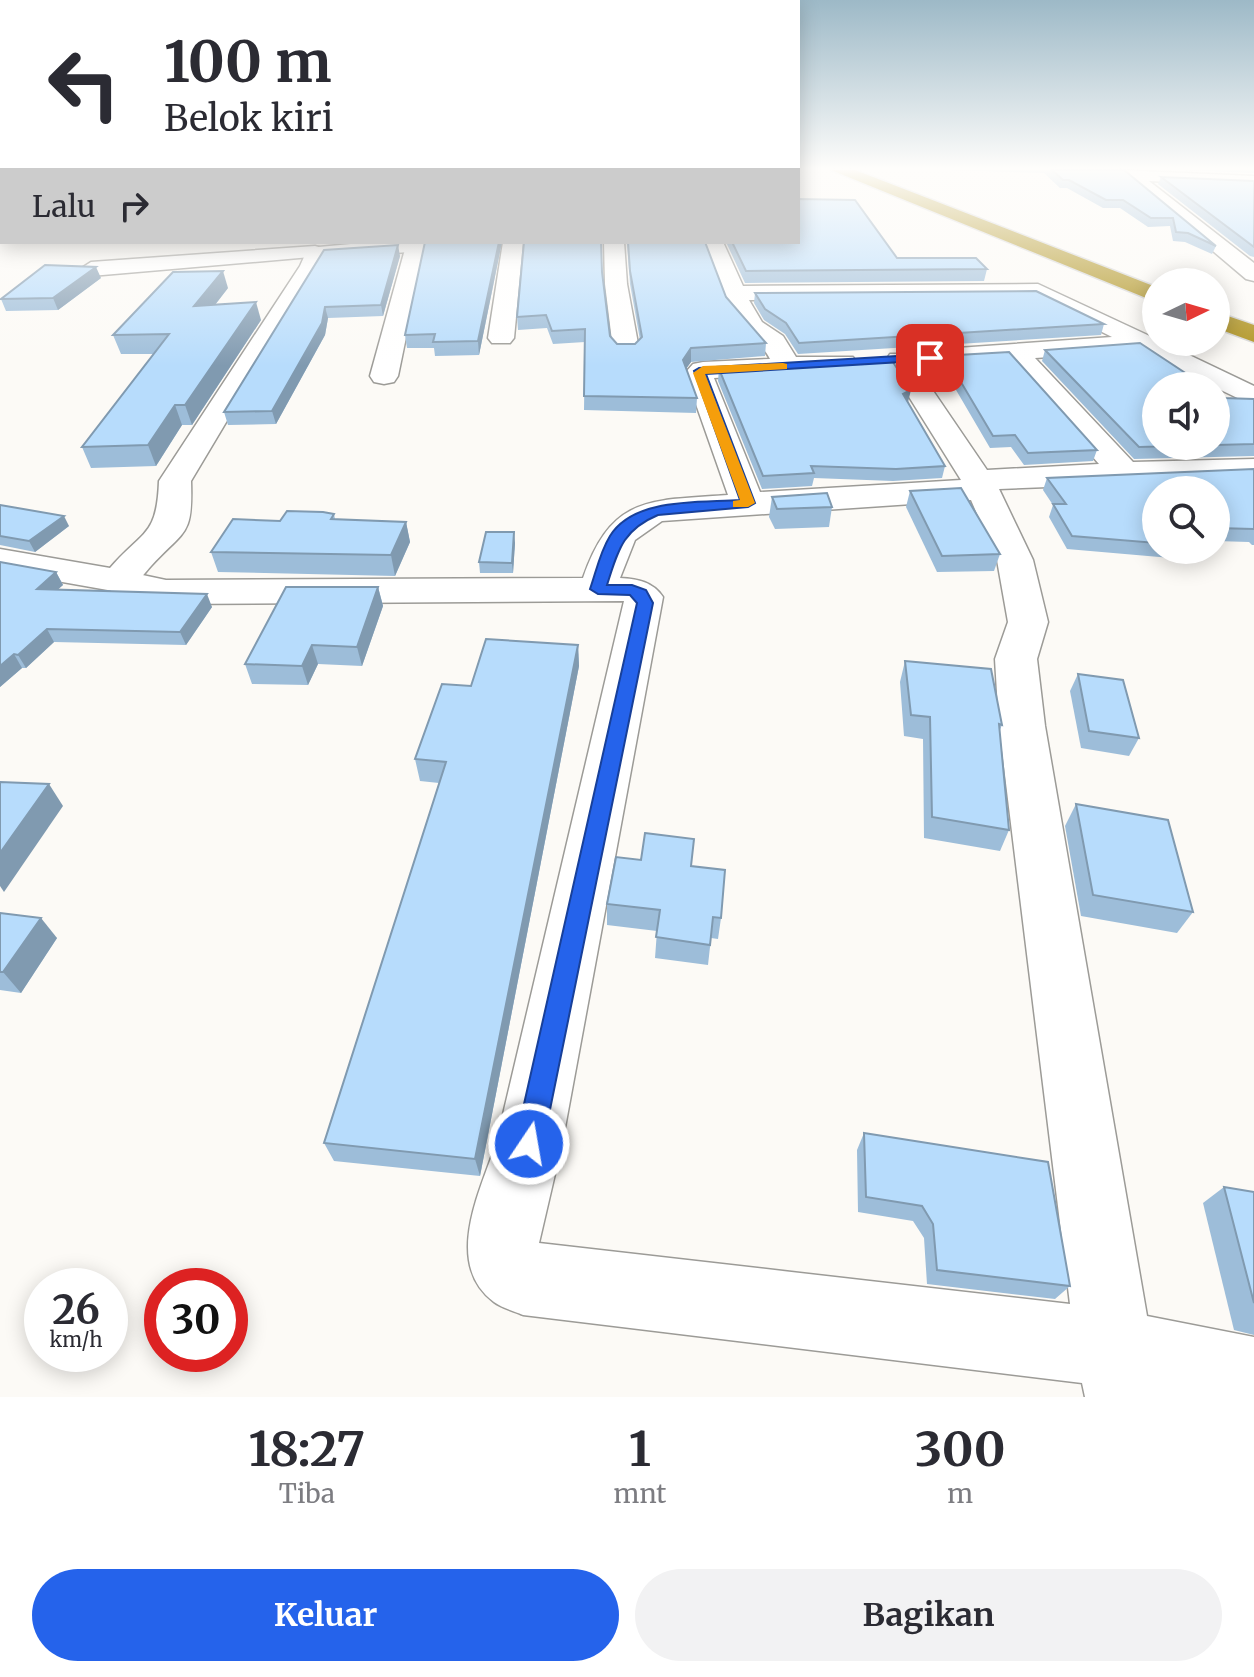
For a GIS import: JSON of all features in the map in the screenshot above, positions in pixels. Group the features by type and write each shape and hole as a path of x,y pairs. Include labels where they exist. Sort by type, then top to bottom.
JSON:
{"highway":[{"path":"1004,235 1142,289"},
{"path":"1039,235 1142,274"},
{"path":"1230,307 1254,316"},
{"path":"1230,325 1254,334"}],"street":[{"path":"1206,235 1254,274"},
{"path":"91,269 432,244"},
{"path":"501,338 513,244"},
{"path":"614,244 616,284 626,349"},
{"path":"714,244 748,321 774,341 787,366"},
{"path":"384,376 415,245"},
{"path":"119,581 140,556 166,534 175,512 175,481 311,266 315,252"},
{"path":"734,293 1035,291 1142,342"},
{"path":"1006,311 1077,309"},
{"path":"748,503 699,373 703,370 1142,343"},
{"path":"1014,351 1124,472"},
{"path":"1171,356 1254,397"},
{"path":"899,360 981,484 1015,560 1028,622 1016,659 1022,726 1120,1373"},
{"path":"598,589 618,535 641,517 655,511 1124,472 1254,469"},
{"path":"0,560 166,592 598,589 641,593 645,603 529,1144 509,1214 503,1255 512,1269 523,1278 1120,1373 1254,1376"}],"building":[{"path":"800,235 880,235 897,258 976,258 987,269 746,271 733,244 800,244"},
{"path":"1193,235 1203,235 1216,246"},
{"path":"1238,235 1254,235 1254,247"},
{"path":"425,244 499,244 478,341 433,342 435,334 405,335"},
{"path":"524,244 601,244 610,336 617,344 635,344 642,337 628,244 706,244 726,297 766,343 691,348 683,360 697,398 584,396 585,329 552,331 546,315 517,317"},
{"path":"398,245 381,305 325,307 322,323 272,411 224,412 324,250"},
{"path":"45,265 96,267 53,298 1,299"},
{"path":"223,271 194,306 256,302 185,405 175,405 148,445 82,447 169,334 113,335 173,272"},
{"path":"1036,291 1104,324 799,343 786,323 765,309 755,293"},
{"path":"1140,343 1142,356 1160,356 1184,372 1142,372 1142,447 1139,447 1045,350"},
{"path":"1009,352 1097,450 1028,453 1015,435 993,436 952,367 937,376 924,357"},
{"path":"891,359 911,390 903,394 945,466 896,469 811,466 814,473 763,476 719,369"},
{"path":"1230,398 1254,399 1254,444 1230,445"},
{"path":"1254,469 1254,529 1230,528 1230,476 1142,476 1142,542 1072,536 1053,504 1066,504 1047,478"},
{"path":"961,488 1000,554 942,556 910,491"},
{"path":"827,493 832,507 777,509 772,497"},
{"path":"0,505 64,516 29,541 0,536"},
{"path":"287,511 334,514 331,519 406,522 391,555 211,552 233,519 280,521"},
{"path":"486,532 514,532 512,563 479,562"},
{"path":"0,562 56,572 37,589 207,594 180,632 47,629 18,655 14,654 0,666"},
{"path":"286,587 378,587 357,647 312,645 302,666 245,664"},
{"path":"486,639 578,645 475,1159 324,1143 446,762 415,759 442,684 471,686"},
{"path":"905,661 991,669 1002,725 999,724 1009,830 932,817 930,717 911,715"},
{"path":"1078,674 1123,680 1139,738 1089,731"},
{"path":"0,782 49,784 0,853"},
{"path":"1076,804 1168,820 1193,912 1093,895"},
{"path":"645,833 694,839 691,866 725,870 721,918 713,917 710,945 656,937 660,910 607,904 616,857 641,860"},
{"path":"0,913 41,918 3,972 0,972"},
{"path":"864,1133 1048,1162 1070,1286 937,1270 933,1224 922,1206 866,1197"},
{"path":"1224,1187 1254,1192 1254,1303"}],"slow traffic":[{"path":"738,504 748,503 699,371 783,366"}],"route":[{"path":"529,1144 645,603 641,593 632,590 598,589 609,555 618,535 641,517 655,511 748,503 699,371 930,358"}]}
